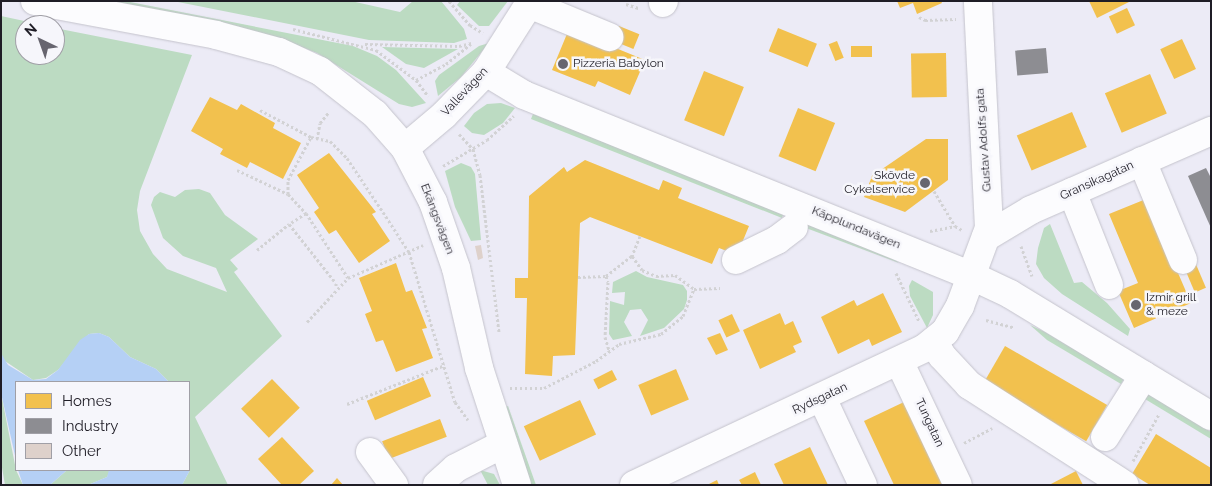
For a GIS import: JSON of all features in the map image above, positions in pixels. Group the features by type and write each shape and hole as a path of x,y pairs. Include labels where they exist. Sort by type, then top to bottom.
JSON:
{"street":[{"name":"Ekängsvägen","path":"36,1 216,35 279,52 320,71 353,94 405,148 433,202 456,268 472,343 517,485"},
{"name":"Vallevägen","path":"405,148 451,109 486,72 530,3"},
{"path":"530,3 609,37"},
{"name":"Gustav Adolfs gata","path":"971,10 989,228 972,276"},
{"name":"Käpplundavägen","path":"486,72 524,95 797,227 972,276 1010,294 1211,416"},
{"name":"Gransikagatan","path":"986,237 1031,210 1211,132"},
{"path":"1142,162 1183,260"},
{"path":"1072,192 1109,285"},
{"path":"736,260 777,240 797,227"},
{"name":"Rydsgatan","path":"634,485 899,361 928,335 954,316 972,276"},
{"path":"928,335 942,356 969,385 1121,483"},
{"name":"Tungatan","path":"899,361 958,485"},
{"path":"1105,436 1144,375"},
{"path":"822,398 863,485"},
{"path":"437,485 456,468 503,444"},
{"path":"370,452 394,485"}],"path":[{"path":"416,80 446,64 472,43 481,32 449,1"},
{"path":"920,17 925,20 971,10"},
{"path":"432,100 416,80 387,57 362,44 459,46 472,43"},
{"path":"443,166 473,149 505,126 518,109"},
{"path":"260,110 311,137 330,141 347,158 409,252 446,365 455,402 471,423"},
{"path":"317,139 320,123 328,114"},
{"path":"458,132 473,149 487,223 500,343"},
{"path":"288,194 288,180 311,137"},
{"path":"236,170 288,194 306,213 348,278"},
{"path":"934,191 955,226"},
{"path":"257,250 306,213"},
{"path":"289,224 336,283 336,288"},
{"path":"578,277 606,276 632,256 640,236"},
{"path":"307,322 336,288 348,278 423,245"},
{"path":"1018,246 1023,247 1027,269 1032,277"},
{"path":"632,256 648,274 675,275 694,289 720,288"},
{"path":"894,268 928,335"},
{"path":"606,276 608,282 605,337 608,350"},
{"path":"904,289 907,281"},
{"path":"510,388 544,388 596,360 608,350 626,341 660,334 683,316 694,289"},
{"path":"986,320 991,322 996,316"},
{"path":"347,404 446,365"},
{"path":"508,379 511,397"},
{"path":"944,454 996,426 1007,409"},
{"path":"1121,483 1159,414"}],"green space":[{"path":"97,1 125,1 353,46 377,56 396,70 426,103 412,107 399,104 317,53 283,40"},
{"path":"173,1 351,1 400,12 413,1 441,1 464,29 467,39 454,43 369,40"},
{"path":"460,1 508,1 489,26 479,26 457,5"},
{"path":"1,16 15,19 15,65 65,65 65,30 192,55 140,191 137,210 140,231 153,254 167,269 227,292 216,268 183,256 163,238 151,205 154,197 160,192 175,197 185,190 199,189 210,193 225,215 258,239 230,260 238,269 234,272 282,336 195,417 228,485 182,485 190,471 190,381 168,381 156,369 130,357 109,337 99,333 89,334 58,370 46,378 33,380 2,359"},
{"path":"489,43 461,77 438,96 435,81 439,75 479,46"},
{"path":"382,47 458,49 424,68 406,64"},
{"path":"501,103 515,108 503,123 484,135 472,133 464,126 474,113 487,104"},
{"path":"533,114 784,212 782,218 531,119"},
{"path":"461,163 471,167 475,174 481,240 471,241 455,207 445,171"},
{"path":"808,222 889,255 899,263 806,228"},
{"path":"1050,224 1074,283 1082,282 1107,303 1130,329 1128,336 1062,294 1044,278 1036,264 1038,248 1044,228"},
{"path":"636,271 647,277 683,285 687,291 684,309 664,328 640,336 648,320 641,309 630,310 624,322 632,336 613,340 609,334 610,301 624,305 625,292 612,293 613,282"},
{"path":"912,280 933,292 933,315 927,328 910,296 909,286"},
{"path":"1030,325 1124,379 1121,384 1047,340"},
{"path":"1143,390 1211,432 1211,439 1140,396"},
{"path":"1,393 15,471 23,485 5,485 1,462"},
{"path":"508,406 536,485 531,485 503,408"},
{"path":"480,470 494,474 500,485 488,485"},
{"path":"66,471 110,471 107,477 88,485 50,485"}],"water":[{"path":"99,333 109,337 130,357 156,369 168,381 15,381 15,456 1,393 1,353 8,365 33,380 46,379 58,370 80,340 89,334"},
{"path":"18,471 66,471 50,485 23,485"},
{"path":"109,471 189,471 182,485 88,485 107,477"}],"building: Homes":[{"path":"897,1 941,1 942,3 917,14 913,3 900,8"},
{"path":"1089,1 1131,1 1097,18"},
{"path":"1127,8 1135,25 1117,34 1109,16"},
{"path":"619,26 639,34 633,49 613,41"},
{"path":"778,28 817,44 808,67 769,51"},
{"path":"569,29 645,60 630,95 598,81 595,87 552,70"},
{"path":"1182,39 1196,69 1174,79 1160,49"},
{"path":"837,41 844,58 835,61 829,44"},
{"path":"851,46 872,46 872,57 851,57"},
{"path":"946,53 947,97 912,98 911,54"},
{"path":"704,71 744,87 724,136 684,120"},
{"path":"1150,74 1167,114 1122,133 1105,93"},
{"path":"210,97 237,110 241,104 275,123 273,128 301,143 283,179 250,162 247,168 220,154 223,149 191,131"},
{"path":"798,108 835,123 816,171 779,156"},
{"path":"1072,112 1087,147 1032,170 1017,135"},
{"path":"926,139 948,139 948,180 905,212 864,197 872,176"},
{"path":"329,153 376,212 372,214 390,241 359,263 336,230 329,234 314,212 319,208 297,175"},
{"path":"585,160 659,190 663,180 682,188 678,198 749,226 737,255 719,248 712,264 590,217 580,223 575,355 553,356 552,376 525,374 527,298 515,298 515,278 528,278 529,196 564,167 567,172"},
{"path":"1146,199 1191,303 1134,328 1118,291 1138,283 1109,214"},
{"path":"1195,262 1206,288 1195,292 1184,267"},
{"path":"396,263 406,292 412,290 427,328 422,329 433,358 396,372 383,340 376,342 365,314 372,311 359,278"},
{"path":"883,293 902,332 872,346 869,339 838,354 821,317 854,300 857,306"},
{"path":"780,313 785,325 793,321 802,342 793,346 796,352 760,369 743,330"},
{"path":"732,314 740,331 726,338 718,320"},
{"path":"720,333 728,350 716,355 707,338"},
{"path":"1005,346 1107,405 1086,441 984,382"},
{"path":"676,369 689,399 651,415 638,385"},
{"path":"612,370 617,380 598,389 593,380"},
{"path":"423,377 431,396 375,420 367,401"},
{"path":"272,379 300,408 269,438 241,409"},
{"path":"580,400 596,434 540,461 524,426"},
{"path":"904,402 943,485 894,485 864,421"},
{"path":"440,419 447,437 389,459 382,441"},
{"path":"1156,434 1211,468 1211,485 1150,485 1132,474"},
{"path":"282,437 314,471 299,485 282,485 258,459"},
{"path":"810,447 828,485 784,485 774,464"},
{"path":"1076,471 1083,485 1049,485"},
{"path":"755,472 761,485 742,485 739,480"},
{"path":"337,478 343,485 331,485"},
{"path":"717,480 719,485 707,485"}],"building: Industry":[{"path":"1046,48 1048,73 1017,76 1015,51"},
{"path":"1206,168 1211,178 1211,228 1188,176"}],"building: Other":[{"path":"481,245 483,258 478,260 475,246"}],"place":[{"name":"Pizzeria Babylon","path":"563,64"},
{"name":"Skövde Cykelservice","path":"925,183"},
{"name":"Izmir grill & meze","path":"1136,305"}]}
